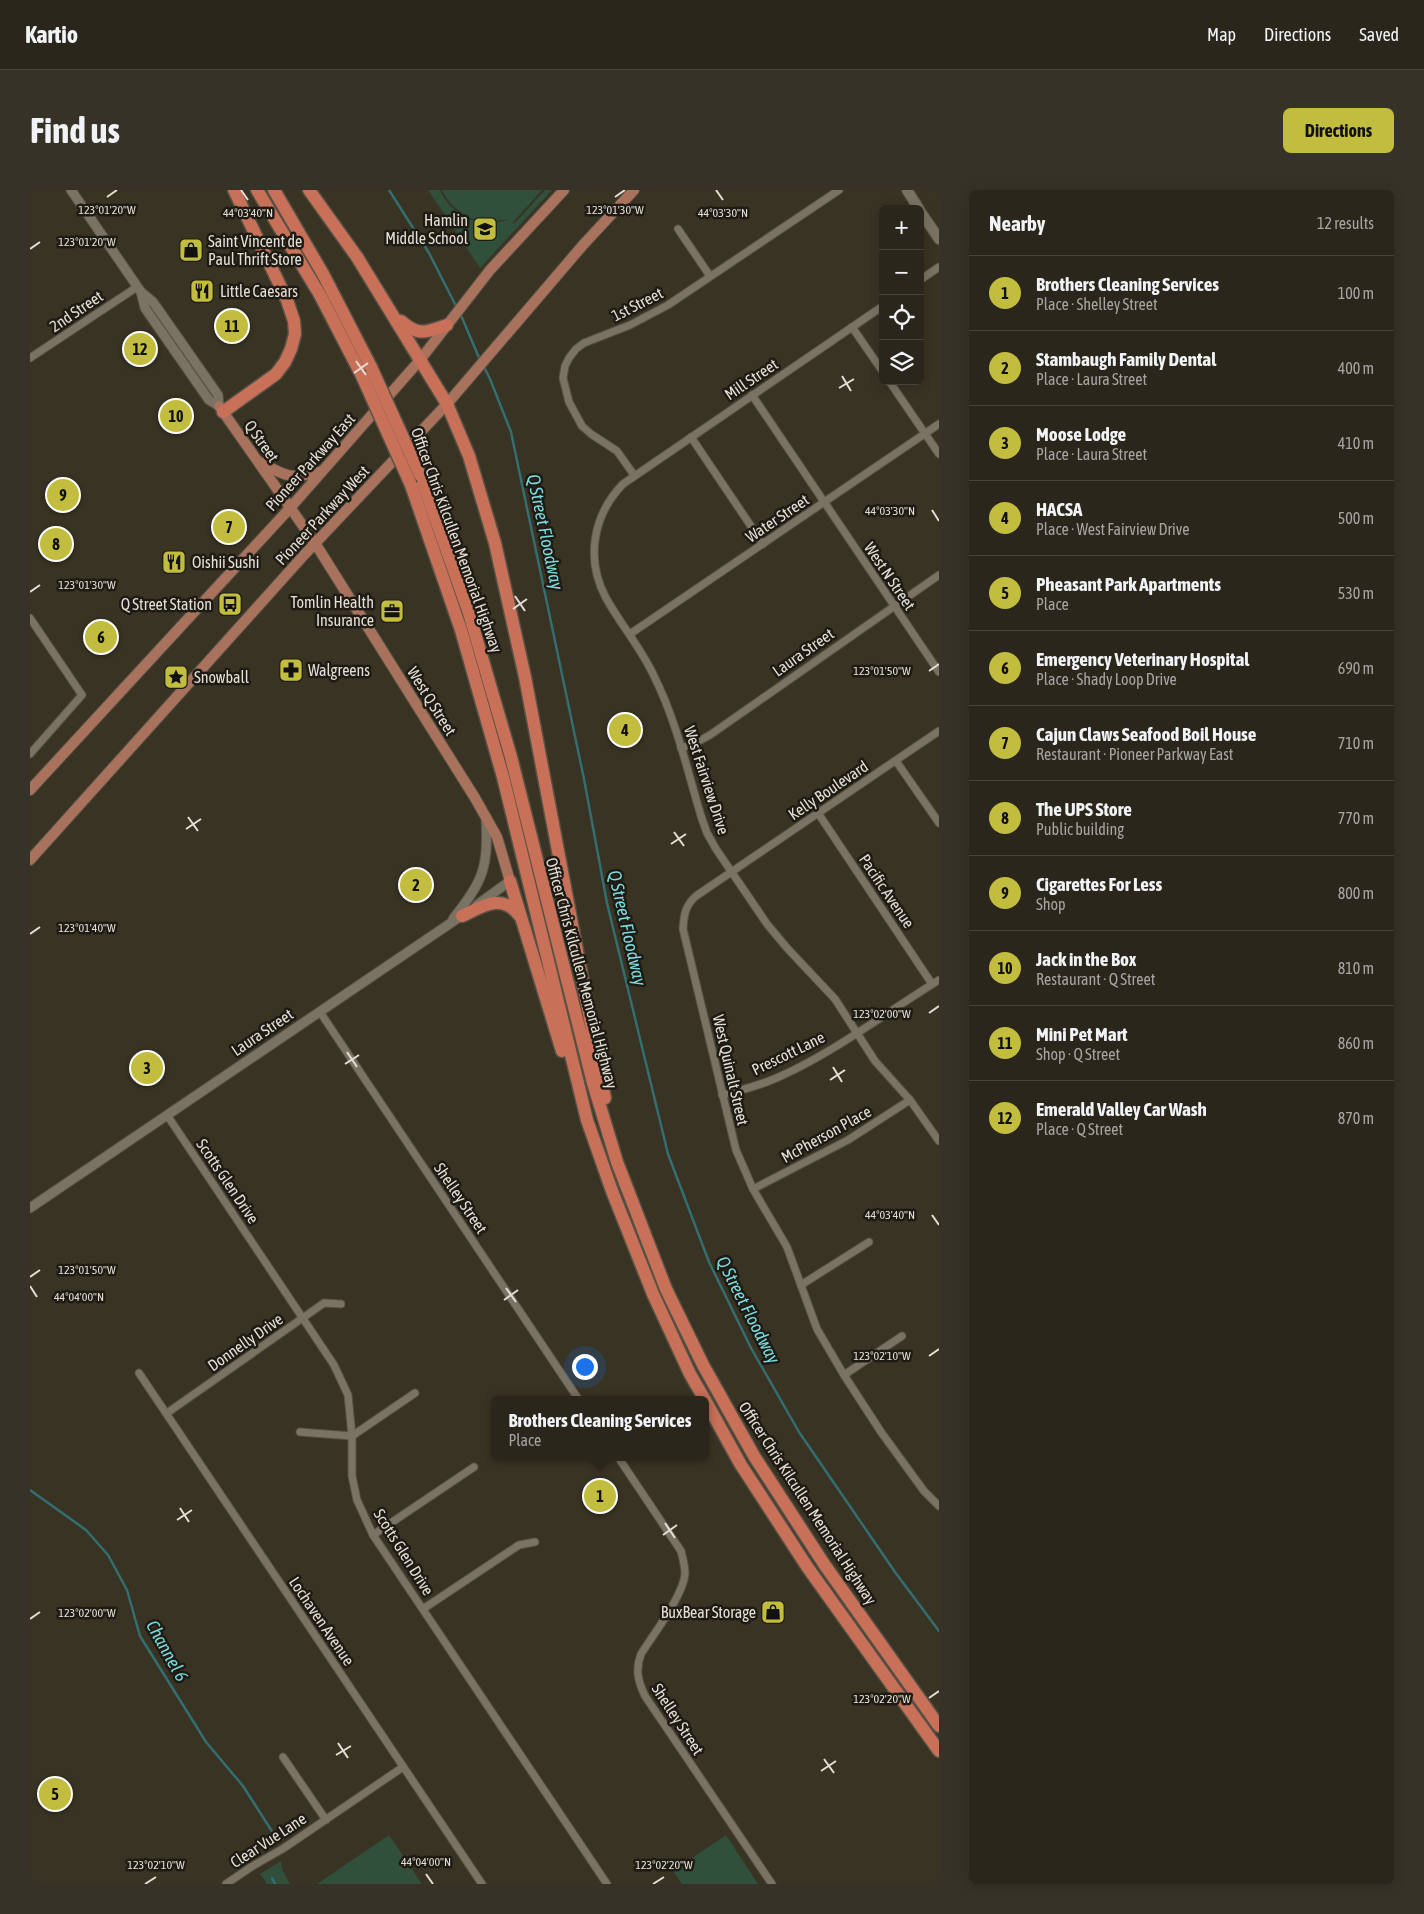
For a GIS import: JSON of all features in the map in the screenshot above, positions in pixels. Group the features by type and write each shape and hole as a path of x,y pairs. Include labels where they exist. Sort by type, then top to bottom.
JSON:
{"highway":[{"path":"221,409 276,374 292,349 295,334 294,321 287,300 234,190"},
{"name":"Officer Chris Kilcullen Memorial Highway","path":"257,190 367,371 411,485 461,630 503,777 587,1120 612,1191 653,1294 690,1374 703,1396"},
{"name":"Officer Chris Kilcullen Memorial Highway","path":"274,190 323,274 367,371 420,476 469,612 511,757 533,853 593,1083 617,1162 666,1289 702,1365 749,1448 824,1564 939,1726"},
{"path":"309,190 358,257 447,404 469,456 495,543 525,677 617,1162"},
{"path":"393,315 412,331 431,331 448,325"},
{"path":"510,881 568,1072 587,1120"},
{"path":"462,916 500,902 510,904 522,917"},
{"name":"Officer Chris Kilcullen Memorial Highway","path":"709,1407 741,1465 808,1568 939,1751"}],"main road":[{"name":"Pioneer Parkway East","path":"30,790 96,716 151,660 290,508 420,360 490,270 564,190"},
{"name":"Pioneer Parkway West","path":"30,860 315,543 447,404 496,345 634,190"},
{"path":"907,190 917,205"},
{"path":"924,216 939,239"},
{"name":"Q Street","path":"221,409 315,543"},
{"path":"257,460 282,474 294,477 323,470"},
{"name":"West Q Street","path":"315,543 486,816 500,845 510,881"}],"street":[{"name":"Q Street","path":"71,190 139,289 153,302 218,395 221,409"},
{"name":"1st Street","path":"634,475 617,451 582,426 569,402 562,378 565,366 576,349 584,343 647,317 839,190"},
{"path":"678,229 710,276"},
{"path":"924,277 939,267"},
{"name":"2nd Street","path":"30,358 139,289"},
{"name":"Mill Street","path":"634,475 879,309"},
{"path":"852,328 879,366"},
{"path":"892,385 939,454"},
{"name":"West N Street","path":"752,395 939,672"},
{"name":"Water Street","path":"630,634 939,424"},
{"path":"691,437 764,544"},
{"name":"West Fairview Drive","path":"634,475 618,489 607,503 596,529 594,543 595,570 606,599 630,634 654,675 667,704 707,833 767,924 786,948 835,999 875,1061 910,1100 939,1141"},
{"name":"Laura Street","path":"681,748 696,743 710,735 939,576"},
{"path":"30,618 82,695 30,754"},
{"name":"Kelly Boulevard","path":"732,872 939,731"},
{"path":"896,761 939,823"},
{"name":"Pacific Avenue","path":"818,813 936,982"},
{"path":"446,926 476,888 483,874 487,858 486,816"},
{"name":"West Quinalt Street","path":"732,872 688,903 684,914 683,929 736,1150 753,1189 787,1248 817,1328 844,1375 881,1432 918,1484 936,1506 939,1506"},
{"name":"Laura Street","path":"30,1208 462,916 510,881"},
{"name":"Prescott Lane","path":"722,1095 759,1085 816,1058 936,982"},
{"name":"Shelley Street","path":"320,1012 576,1396"},
{"name":"McPherson Place","path":"753,1189 842,1143 910,1100"},
{"name":"Scotts Glen Drive","path":"167,1115 334,1365 348,1395 352,1436 352,1476 357,1500 373,1535 607,1884"},
{"path":"801,1285 869,1242"},
{"name":"Donnelly Drive","path":"167,1413 324,1303 341,1304"},
{"path":"844,1375 902,1336"},
{"name":"Lochaven Avenue","path":"139,1373 482,1884"},
{"path":"300,1432 352,1436 414,1393"},
{"name":"Shelley Street","path":"621,1461 681,1551 685,1574 680,1591 641,1654 637,1673 639,1683 645,1696 772,1884"},
{"path":"373,1535 474,1468"},
{"path":"423,1609 519,1545 536,1542"},
{"name":"Clear Vue Lane","path":"284,1757 326,1820"},
{"name":"Clear Vue Lane","path":"226,1884 284,1848 404,1767"}],"green space":[{"name":"Hamlin Middle School","path":"428,190 440,190 452,207 469,219 489,223 509,219 486,222 470,218 451,204 442,190 542,190 513,222 514,224 545,190 552,190 480,268"},
{"path":"389,1835 422,1884 317,1884"},
{"path":"726,1835 758,1884 682,1884 673,1871"},
{"path":"281,1861 282,1869 290,1884 267,1884 260,1874"}],"waterway":[{"name":"Q Street Floodway","path":"389,190 429,253 457,308"},
{"name":"Q Street Floodway","path":"460,313 480,360"},
{"name":"Q Street Floodway","path":"483,365 511,432 584,779 607,903 668,1154 709,1262 751,1348 799,1432 895,1572 939,1631"},
{"name":"Channel 6","path":"30,1490 86,1530 108,1555 127,1590 140,1636 206,1742 243,1786 275,1836"},
{"name":"Channel 6","path":"272,1878 275,1884"}],"place":[{"name":"Hamlin Middle School","path":"485,229"},
{"name":"Saint Vincent de Paul Thrift Store","path":"191,250"},
{"name":"Little Caesars","path":"202,291"},
{"name":"Mini Pet Mart","path":"232,326"},
{"name":"Emerald Valley Car Wash","path":"140,349"},
{"name":"Jack in the Box","path":"176,416"},
{"name":"Cigarettes For Less","path":"63,495"},
{"name":"Cajun Claws Seafood Boil House","path":"229,527"},
{"name":"The UPS Store","path":"56,544"},
{"name":"Oishii Sushi","path":"174,562"},
{"name":"Q Street Station","path":"230,604"},
{"name":"Tomlin Health Insurance","path":"392,611"},
{"name":"Emergency Veterinary Hospital","path":"101,637"},
{"name":"Walgreens","path":"291,670"},
{"name":"Snowball","path":"176,677"},
{"name":"HACSA","path":"625,730"},
{"name":"Stambaugh Family Dental","path":"416,885"},
{"name":"Moose Lodge","path":"147,1068"},
{"name":"Brothers Cleaning Services","path":"600,1496"},
{"name":"BuxBear Storage","path":"773,1612"},
{"name":"Pheasant Park Apartments","path":"55,1794"}]}
